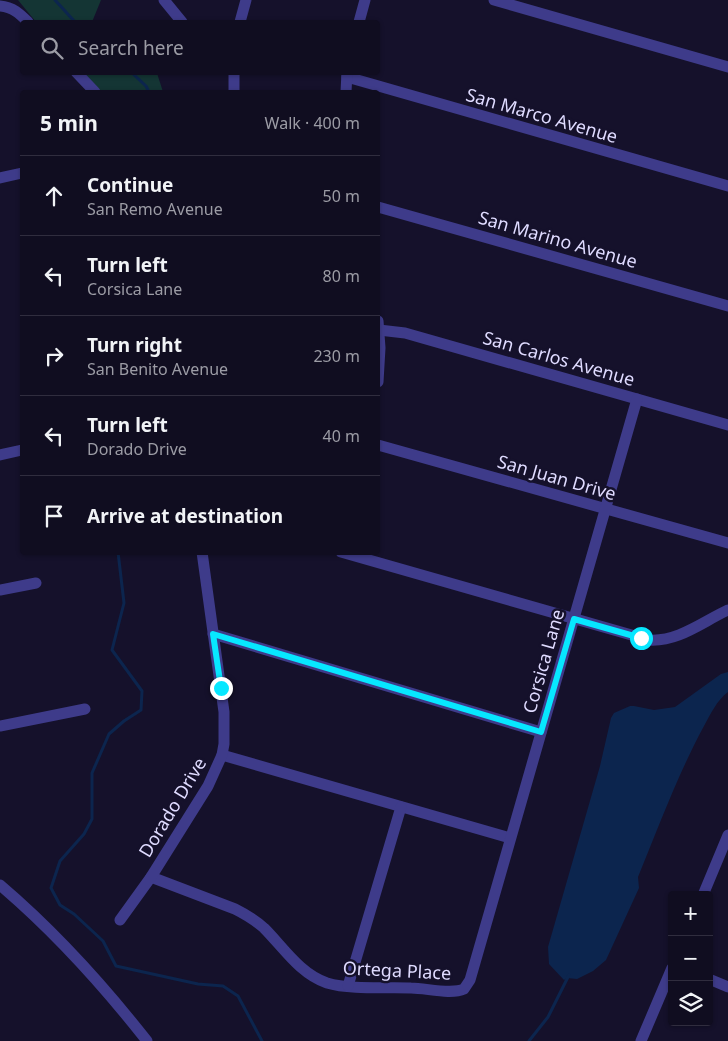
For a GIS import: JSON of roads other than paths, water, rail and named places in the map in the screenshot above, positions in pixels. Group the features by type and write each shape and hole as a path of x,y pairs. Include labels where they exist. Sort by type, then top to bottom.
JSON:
{"street":[{"path":"164,0 180,20"},
{"path":"241,20 246,0"},
{"path":"360,20 365,0"},
{"path":"494,0 728,67"},
{"path":"2,6 18,12 26,20"},
{"path":"79,75 93,90"},
{"path":"233,75 234,90"},
{"path":"346,90 347,75"},
{"name":"San Marco Avenue","path":"347,75 728,186"},
{"path":"0,178 20,173"},
{"name":"San Marino Avenue","path":"380,208 728,306"},
{"name":"San Carlos Avenue","path":"380,327 728,425"},
{"name":"Corsica Lane","path":"464,989 470,980 637,399"},
{"name":"San Juan Drive","path":"380,445 728,543"},
{"path":"0,455 20,450"},
{"name":"Dorado Drive","path":"120,920 151,877 208,786 222,755 224,712 202,555"},
{"path":"352,555 641,638 656,640 676,637 728,610"},
{"path":"0,590 36,583"},
{"path":"213,634 541,732"},
{"path":"0,726 85,709"},
{"path":"222,755 510,838"},
{"path":"348,986 401,807"},
{"path":"705,891 724,853 728,836"},
{"name":"Ortega Place","path":"151,877 240,912 264,928 309,973 326,982 348,986 454,991 464,989"},
{"path":"0,885 43,924 96,980 147,1041"},
{"path":"641,1041 668,977"},
{"path":"713,981 728,987"}],"water":[{"path":"728,672 728,692 720,699 711,713 669,800 638,877 639,888 606,960 593,971 577,979 567,978 564,980 549,964 548,947 600,766 611,718 614,713 630,706 654,710 675,707 721,674"}],"waterway":[{"path":"55,0 73,20"},
{"path":"134,75 148,90"},
{"path":"118,555 124,603 112,650 142,691 141,710 109,734 92,773 92,819 84,834 60,861 51,888 60,905 74,914 103,941 116,966 198,984 223,986 238,996 262,1041"},
{"path":"529,1041 548,1017 569,975"}]}
